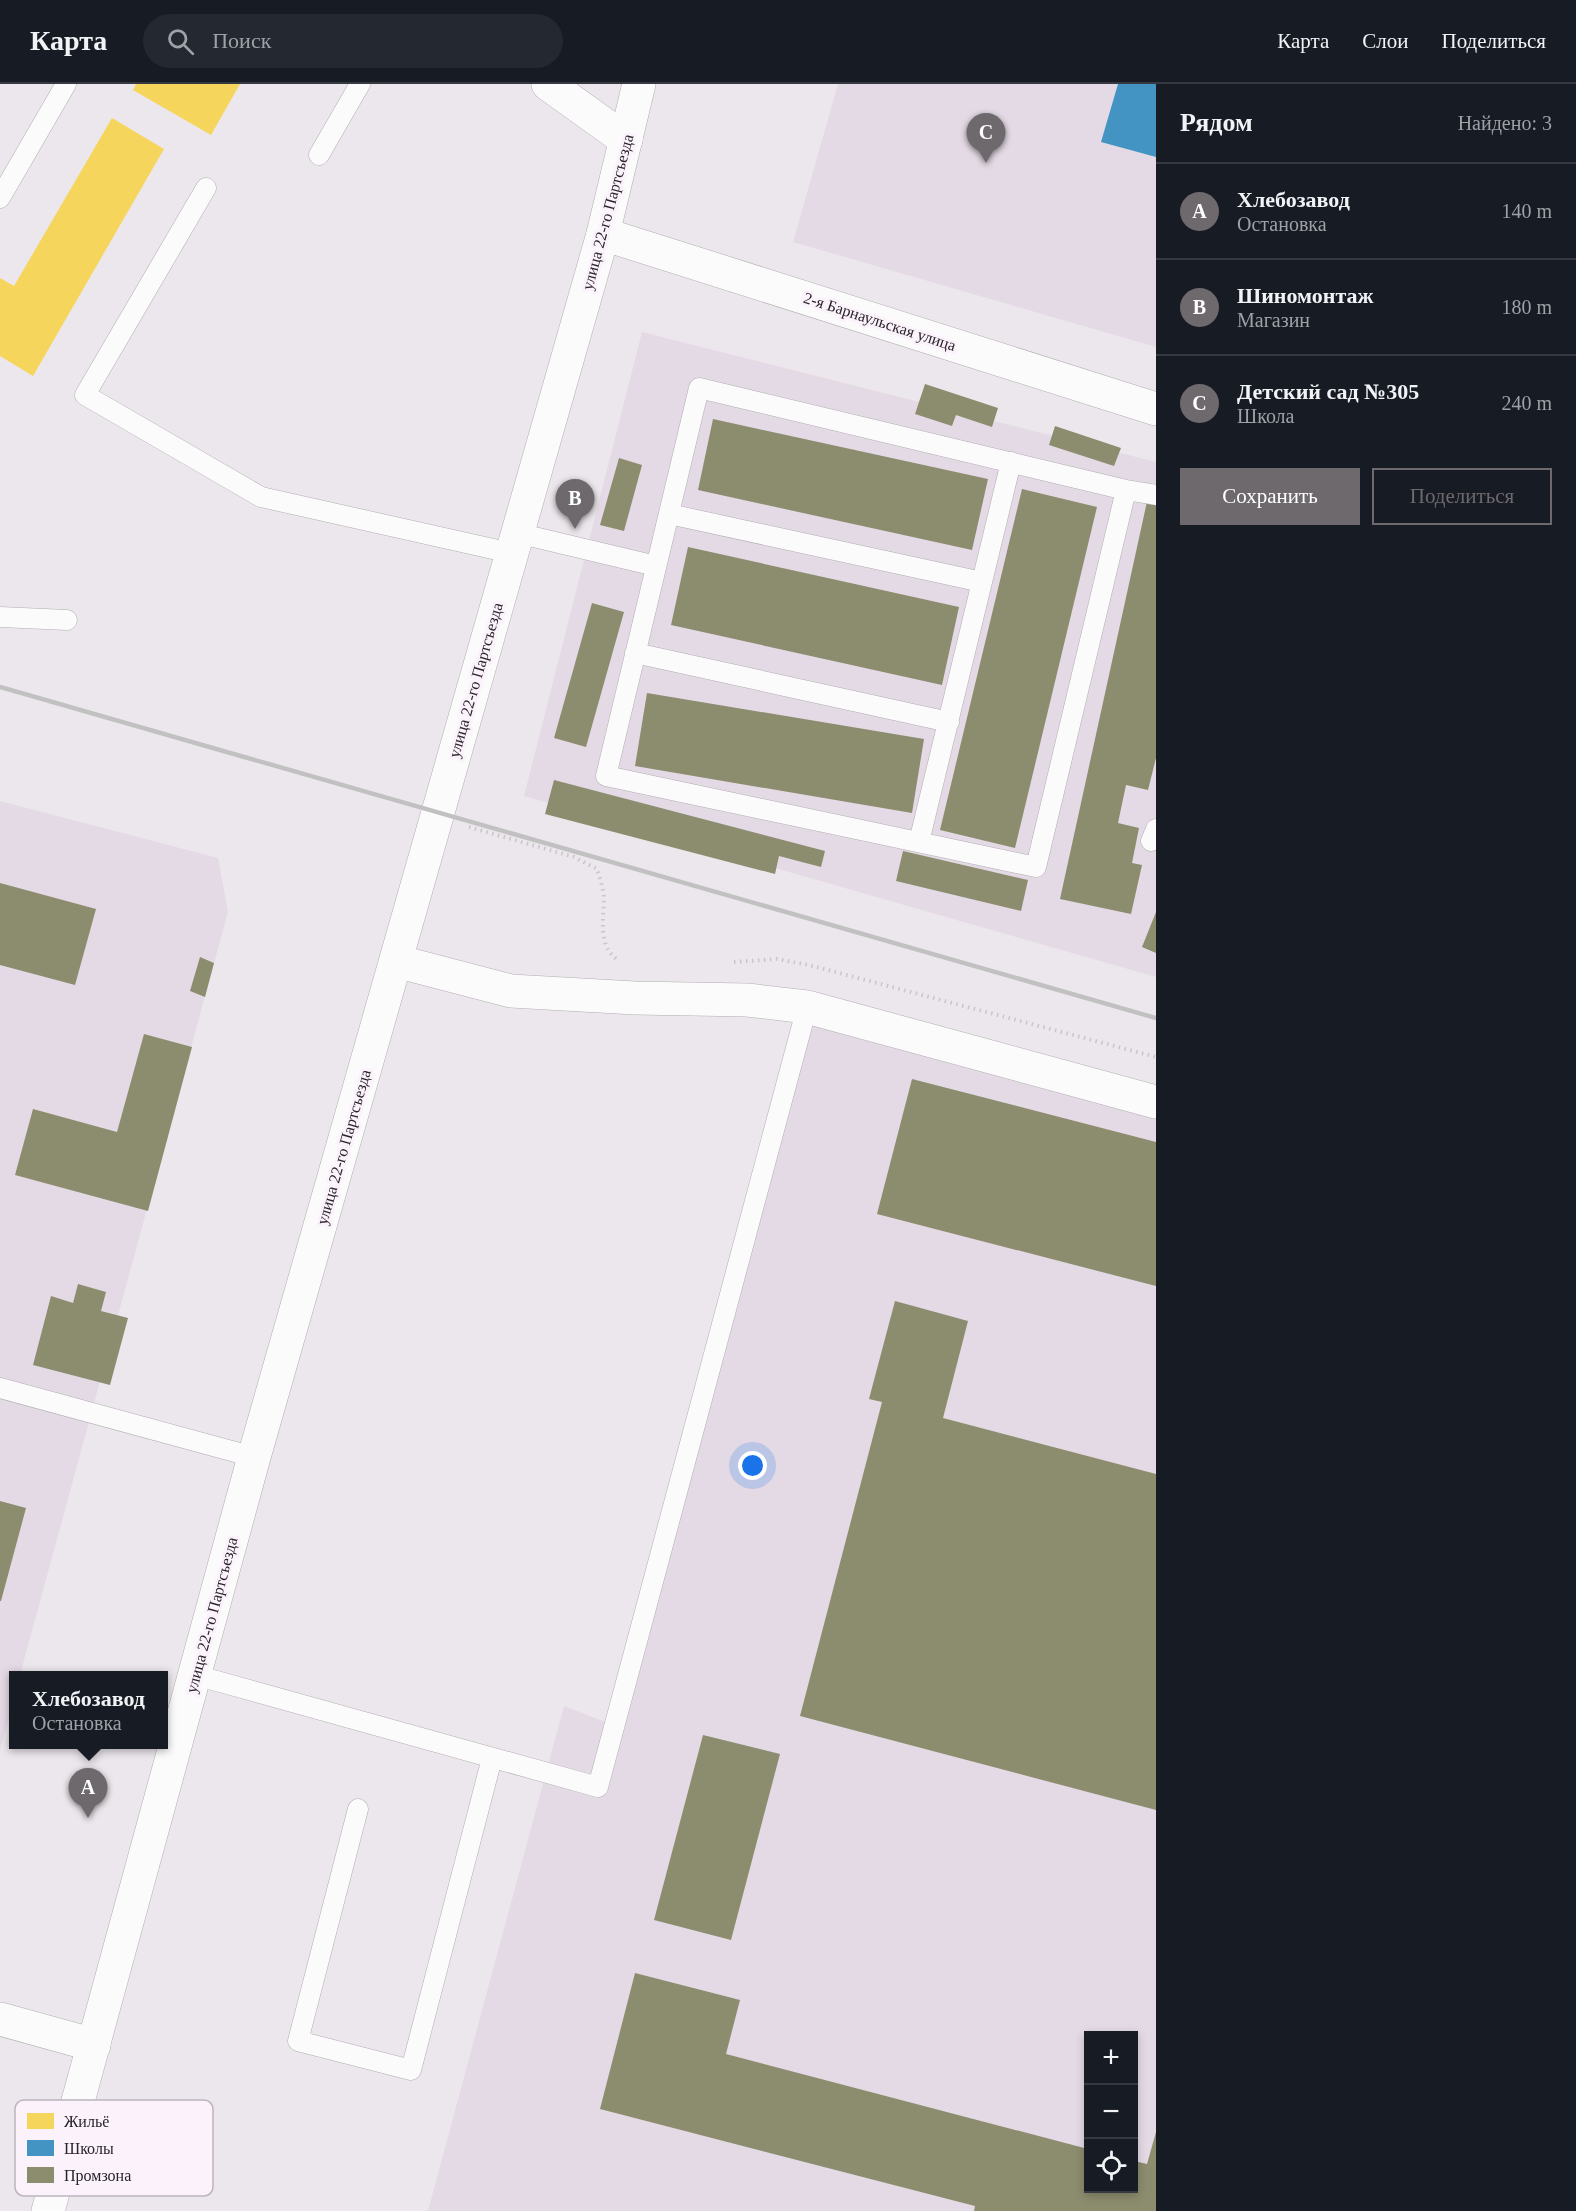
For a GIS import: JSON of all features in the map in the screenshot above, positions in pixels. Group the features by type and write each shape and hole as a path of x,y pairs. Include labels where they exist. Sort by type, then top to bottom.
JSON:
{"main road":[{"path":"548,84 626,140"},
{"name":"улица 22-го Партсъезда","path":"79,2100 255,1457 603,234 639,84"},
{"name":"2-я Барнаульская улица","path":"603,234 1156,409"},
{"path":"396,961 511,991 635,998 747,1000 807,1007 1156,1102"},
{"path":"0,2019 94,2045"},
{"name":"улица 22-го Партсъезда","path":"50,2211 54,2196"}],"lane":[{"path":"0,198 66,84"},
{"path":"319,155 360,84"},
{"path":"206,188 85,395 261,497 656,566"},
{"path":"1126,490 1036,867 606,776 699,388 1126,490 1156,495"},
{"path":"920,842 1011,462"},
{"path":"669,514 982,582"},
{"path":"0,617 67,620"},
{"path":"635,653 949,722"},
{"path":"195,1675 598,1787 807,1007"},
{"path":"0,1388 255,1457"},
{"path":"358,1809 298,2041 411,2070 492,1758"}],"path":[{"path":"461,825 574,857 597,869 604,894 603,935 610,955 620,962"}],"shaded area":[{"path":"838,84 1156,84 1156,347 793,242"},
{"path":"642,332 1156,462 1156,977 524,796"},
{"path":"0,801 218,858 228,912 21,1671 9,1671 9,1717 0,1750"},
{"path":"807,1007 1156,1104 1156,2211 428,2211 564,1706 613,1725"}],"building: Жильё":[{"path":"136,84 240,84 211,135 133,90"},
{"path":"112,118 164,149 33,376 0,356 0,278 14,286"}],"building: Школы":[{"path":"1118,84 1156,84 1156,157 1101,142"}],"building: Промзона":[{"path":"925,384 998,408 992,427 956,415 952,426 915,414"},
{"path":"713,419 988,479 972,550 698,490"},
{"path":"1055,426 1121,448 1114,466 1049,445"},
{"path":"619,458 642,465 624,531 600,525"},
{"path":"1022,489 1097,507 1015,848 940,830"},
{"path":"1148,497 1156,499 1156,758 1148,790 1126,785 1118,823 1139,828 1132,863 1142,865 1131,914 1060,899"},
{"path":"688,547 959,607 942,685 671,625"},
{"path":"592,603 624,612 586,747 554,738"},
{"path":"647,693 924,739 912,813 635,766"},
{"path":"554,780 825,851 821,867 779,856 775,874 545,814"},
{"path":"903,851 1028,880 1021,911 896,881"},
{"path":"0,883 96,909 75,985 0,965"},
{"path":"1156,912 1156,953 1142,947"},
{"path":"200,957 214,963 205,997 190,991"},
{"path":"144,1034 192,1047 148,1211 15,1175 33,1109 117,1132"},
{"path":"912,1079 1156,1142 1156,1286 877,1214"},
{"path":"78,1284 106,1292 101,1311 128,1318 110,1385 33,1365 51,1296 73,1303"},
{"path":"895,1301 968,1321 943,1418 1156,1474 1156,1810 800,1716 882,1402 869,1399"},
{"path":"0,1501 26,1508 1,1601 0,1601"},
{"path":"703,1735 780,1754 731,1940 654,1920"},
{"path":"635,1973 740,2000 726,2054 1084,2148 1084,2193 1138,2193 1138,2162 1147,2164 1156,2132 1156,2211 974,2211 975,2206 600,2109"}],"railway":[{"path":"0,687 1156,1018"}],"place":[{"name":"Детский сад №305","path":"986,163"},
{"name":"Шиномонтаж","path":"575,529"},
{"name":"Хлебозавод","path":"88,1818"}]}
